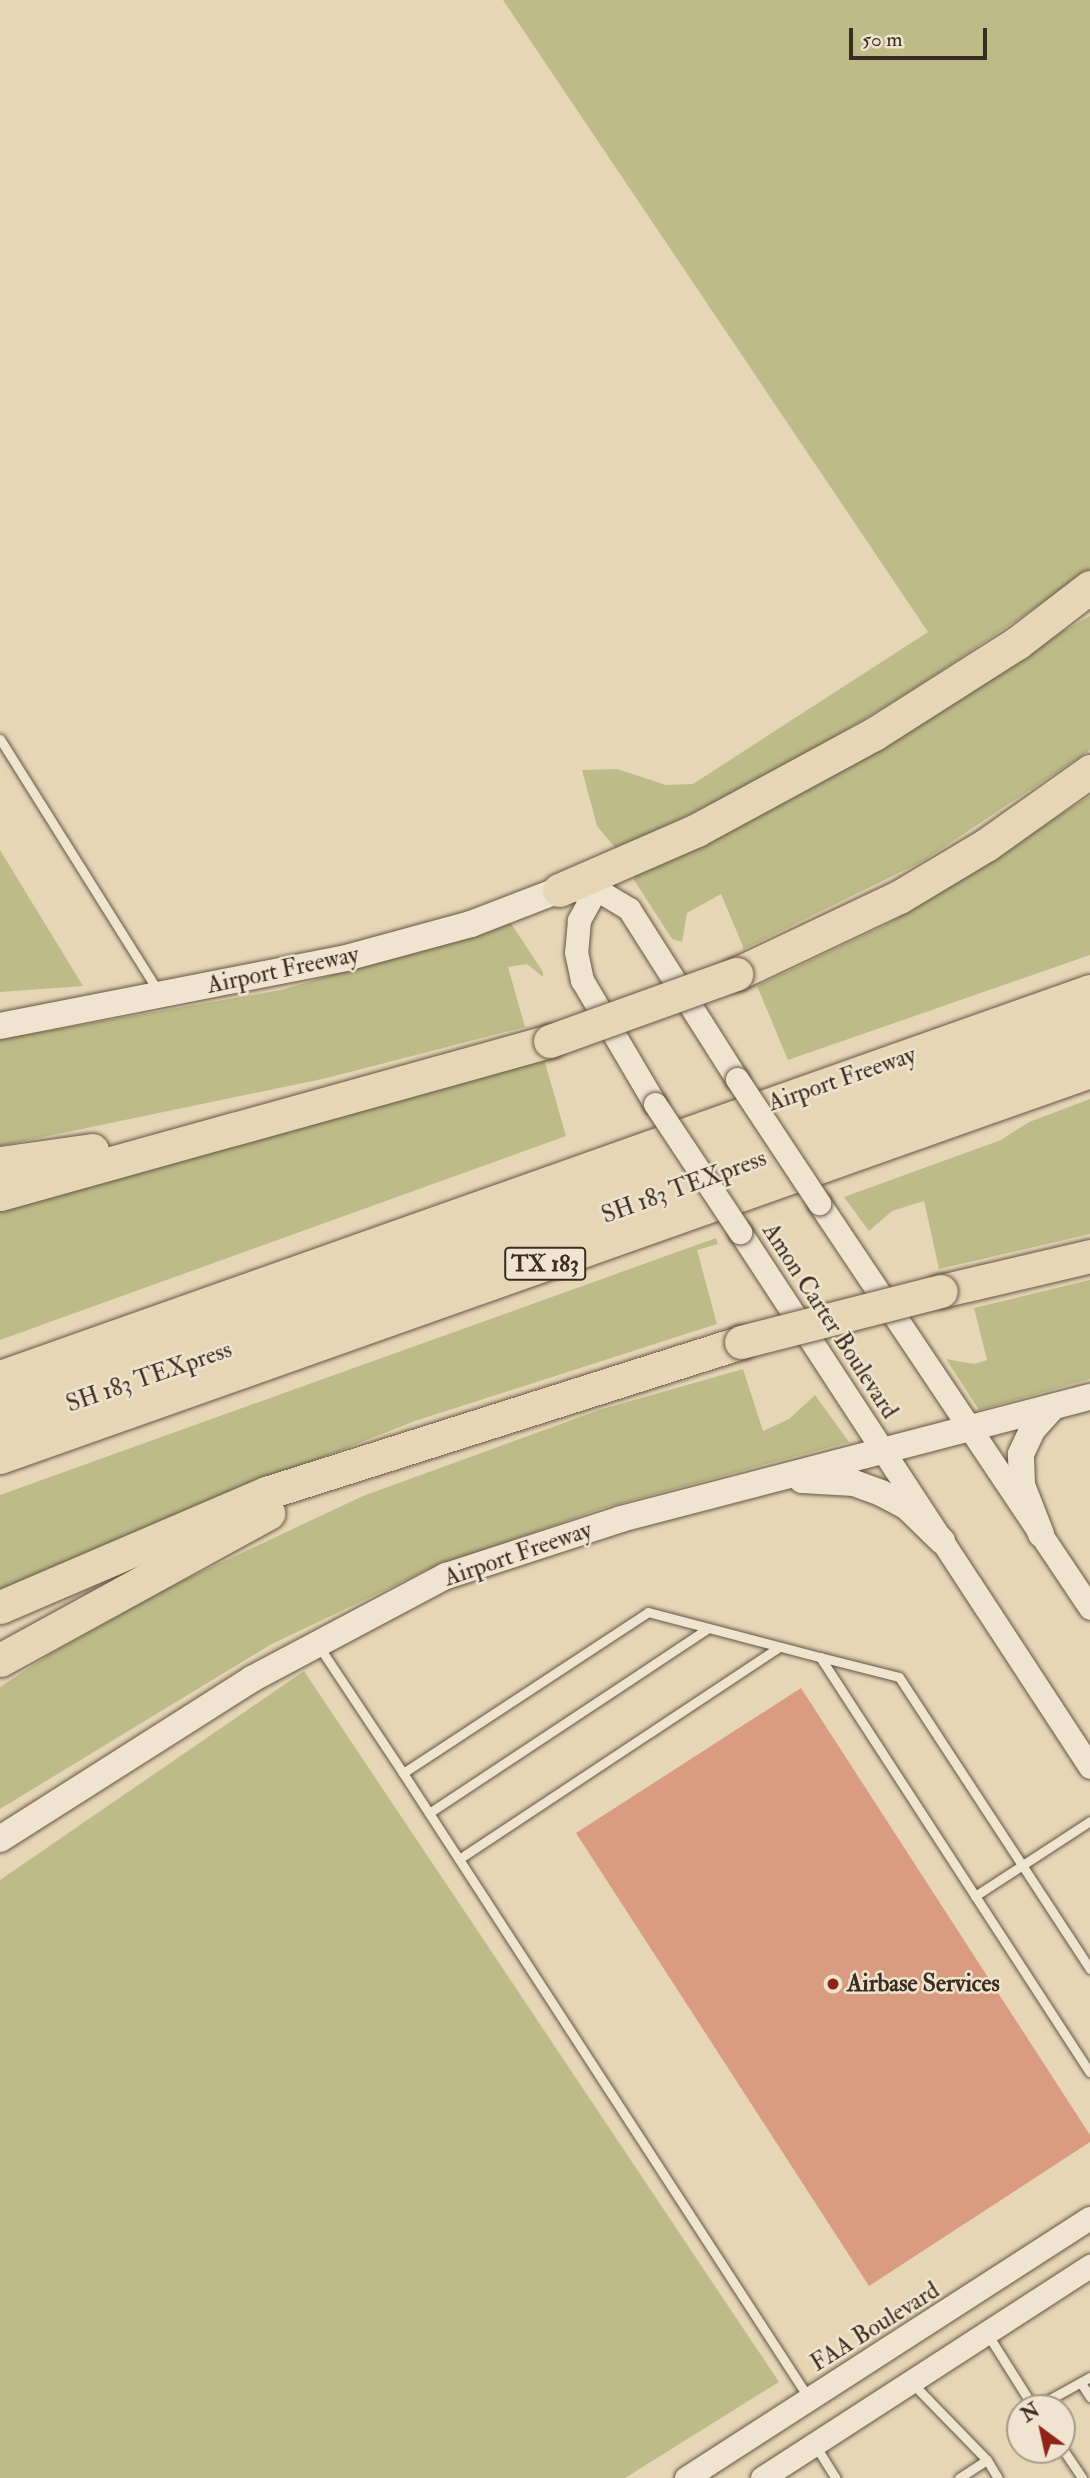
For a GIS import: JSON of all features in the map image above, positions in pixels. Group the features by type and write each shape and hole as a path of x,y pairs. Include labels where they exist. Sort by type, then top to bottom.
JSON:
{"highway":[{"path":"1017,643 1090,587"},
{"path":"559,890 603,879 810,770 1017,643 1090,608"},
{"path":"0,1194 550,1041 736,974 899,897 986,845 1090,771"},
{"name":"Airport Freeway","path":"0,1377 1090,991"},
{"name":"SH 183 TEXpress","path":"0,1402 1090,1017"},
{"name":"SH 183 TEXpress","path":"0,1429 1090,1043"},
{"name":"TX 183","path":"0,1457 1090,1071"},
{"path":"0,1163 195,1138"},
{"path":"0,1607 266,1493 500,1416 741,1342 1090,1256"},
{"path":"0,1660 274,1510 500,1416"}],"main road":[{"name":"Airport Freeway","path":"0,1026 346,958 471,924 559,890"},
{"name":"Airport Freeway","path":"0,1839 252,1679 446,1576 621,1519 1090,1397"},
{"path":"1041,1534 1023,1485 1021,1454 1032,1430 1052,1408"},
{"path":"776,1479 854,1483 881,1493 908,1507 943,1541"}],"street":[{"path":"603,879 616,898 634,916 737,1079 1090,1608"},
{"name":"Amon Carter Boulevard","path":"603,879 576,941 582,980 655,1104 1090,1767"},
{"name":"FAA Boulevard","path":"686,2478 1090,2218"},
{"path":"762,2478 1090,2266"},
{"path":"801,2405 815,2444"}],"lane":[{"path":"0,739 162,995"},
{"path":"403,1773 648,1612 899,1677 1090,1969"},
{"path":"429,1813 708,1628"},
{"path":"317,1645 459,1859 801,2405"},
{"path":"459,1859 779,1647"},
{"path":"820,1657 1090,2072"},
{"path":"975,1896 1090,1821"},
{"path":"987,2334 1025,2394"},
{"path":"1060,2394 1090,2377"},
{"path":"912,2383 987,2460 999,2478"},
{"path":"1081,2383 1090,2397"},
{"path":"815,2444 836,2478"},
{"path":"959,2478 987,2460"}],"shaded area":[{"path":"503,0 1090,0 1090,571 912,690 783,768 617,850 597,826 582,770 617,769 666,785 693,784 928,632"},
{"path":"1090,616 1090,750 923,861 744,949 721,894 687,913 682,942 672,939 634,880 635,873"},
{"path":"1090,796 1090,955 788,1060 757,986 886,925"},
{"path":"0,850 83,986 0,992"},
{"path":"510,922 543,972 543,977 527,964 508,967 525,1027 327,1078 0,1146 0,1039 281,990"},
{"path":"544,1059 566,1136 0,1340 0,1211"},
{"path":"1090,1099 1090,1234 939,1269 924,1201 892,1211 869,1231 844,1197 1001,1140 1029,1122"},
{"path":"716,1238 718,1244 697,1250 717,1324 415,1421 240,1490 0,1595 0,1495"},
{"path":"1090,1280 1090,1379 979,1410 946,1359 974,1364 987,1360 974,1308"},
{"path":"743,1369 763,1431 789,1419 815,1395 849,1442 603,1508 425,1571 270,1645 0,1809 0,1687 52,1653 169,1587 363,1496 599,1410"},
{"path":"304,1671 779,2382 625,2478 0,2478 0,1880"}],"building":[{"name":"Airbase Services","path":"801,1688 1090,2135 1090,2142 869,2286 576,1833"}],"place":[{"name":"Airbase Services","path":"833,1984"}]}
